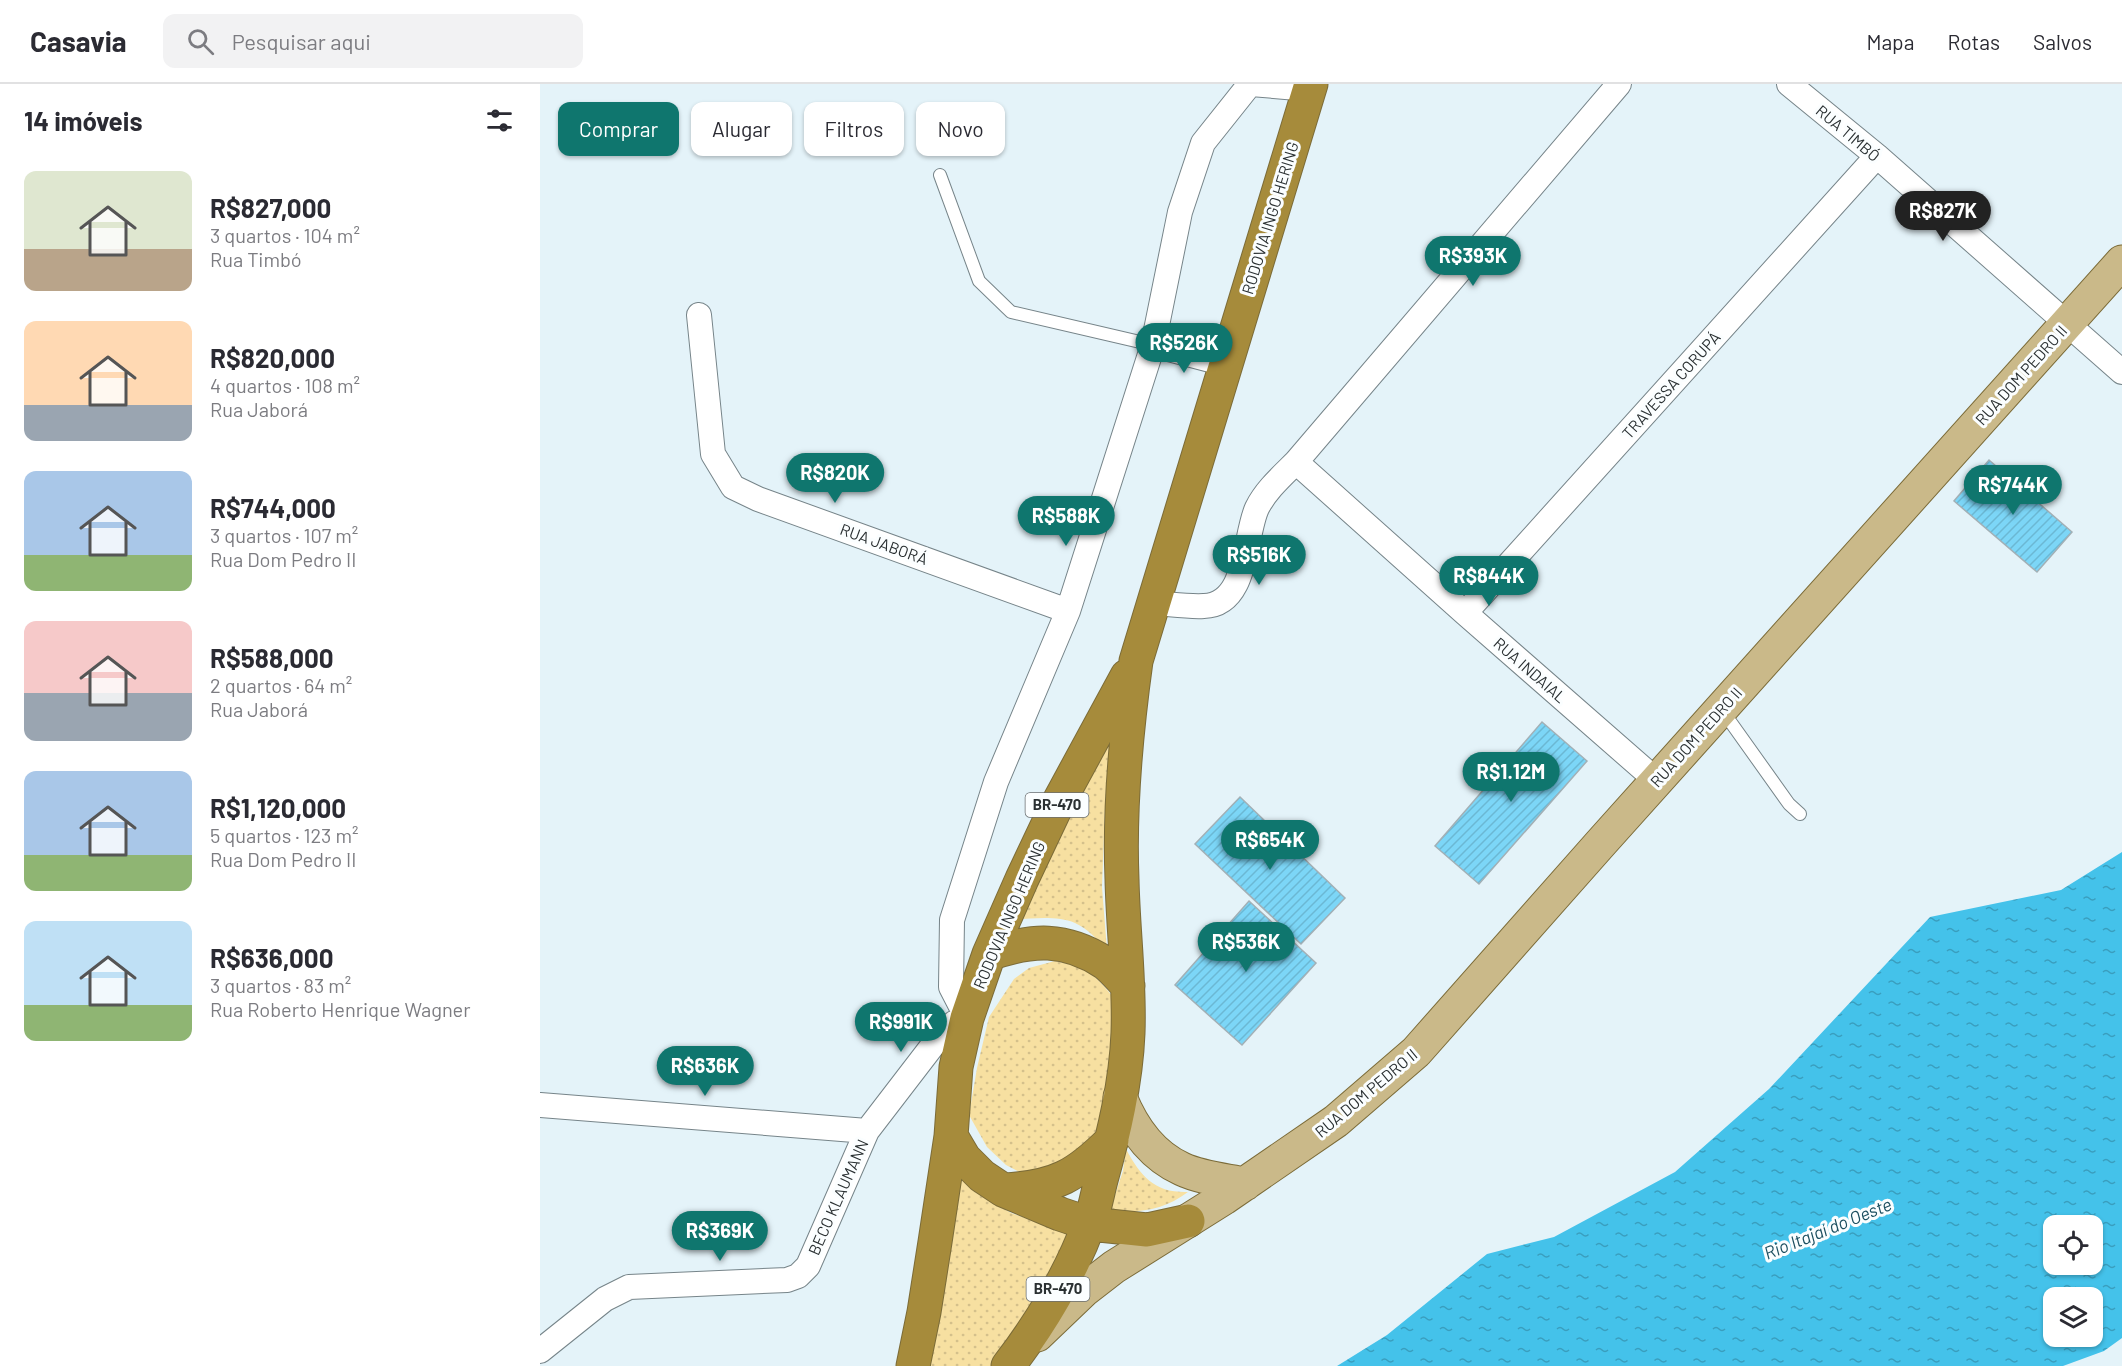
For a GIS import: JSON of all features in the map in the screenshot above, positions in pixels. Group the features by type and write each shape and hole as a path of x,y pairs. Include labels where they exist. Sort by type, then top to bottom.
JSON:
{"highway":[{"name":"RODOVIA INGO HERING","path":"1014,1358 1062,1283 1090,1224 1112,1140 1128,1034 1122,823 1128,715 1136,661 1310,86"},
{"name":"RODOVIA INGO HERING","path":"913,1366 924,1312 951,1136 956,1067 967,1018 989,954 1057,805 1136,661"},
{"path":"989,954 1018,944 1049,942 1080,949 1106,964 1128,986"},
{"path":"951,1136 964,1158 982,1176 1003,1190 1059,1214 1090,1224 1147,1230 1188,1221"},
{"path":"1003,1190 1034,1188 1064,1179 1090,1162 1112,1140"}],"main road":[{"name":"RUA DOM PEDRO II","path":"1014,1358 1083,1291 1114,1267 1245,1184 1336,1121 1416,1052 2122,262"},
{"path":"1120,1097 1127,1116 1141,1136 1162,1157 1182,1169 1245,1184"}],"street":[{"path":"967,1018 951,987 952,920 996,782 1068,611 1152,345 1180,212 1203,143 1251,84 1310,86"},
{"path":"1154,603 1207,607 1222,600 1237,587 1256,510 1266,494 1296,462 1619,84"},
{"name":"RUA TIMBÓ","path":"1789,84 1877,156 2122,372"},
{"name":"TRAVESSA CORUPÁ","path":"1465,614 1877,156"},
{"name":"RUA JABORÁ","path":"699,315 713,454 733,487 758,499 1068,611"},
{"path":"1152,345 1226,364"},
{"name":"RUA INDAIAL","path":"1296,462 1465,614 1657,781"},
{"name":"BECO KLAUMANN","path":"540,1351 605,1299 629,1287 787,1280 798,1276 808,1266 867,1131 943,1032 954,1023 967,1018"},
{"path":"540,1105 867,1131"}],"lane":[{"path":"940,175 979,281 1011,312 1152,345"},
{"path":"1721,709 1789,804 1800,814"}],"shaded area":[{"path":"1127,688 1105,807 1102,887 1107,950 1084,928 1075,923 1043,918 1010,920"},
{"path":"1055,961 1084,969 1097,978 1116,1001 1103,1136 1062,1166 1023,1174 1006,1165 987,1147 969,1115 989,1017 1014,979 1029,968"},
{"path":"1126,1149 1137,1168 1150,1181 1166,1190 1188,1192 1160,1207 1141,1211 1110,1210 1123,1171"},
{"path":"957,1159 996,1204 1011,1213 1072,1234 1050,1280 991,1366 923,1366"}],"water":[{"name":"Rio Itajaí do Oeste","path":"2122,852 2122,1338 2104,1351 2063,1366 1337,1366 1387,1335 1487,1254 1554,1237 1675,1172 1769,1089 1930,917 2061,890"}],"building":[{"path":"1989,460 2072,532 2037,572 1954,501"},
{"path":"1542,722 1587,761 1479,884 1435,846"},
{"path":"1240,797 1345,898 1301,944 1195,844"},
{"path":"1249,901 1316,963 1242,1045 1175,985"}]}
